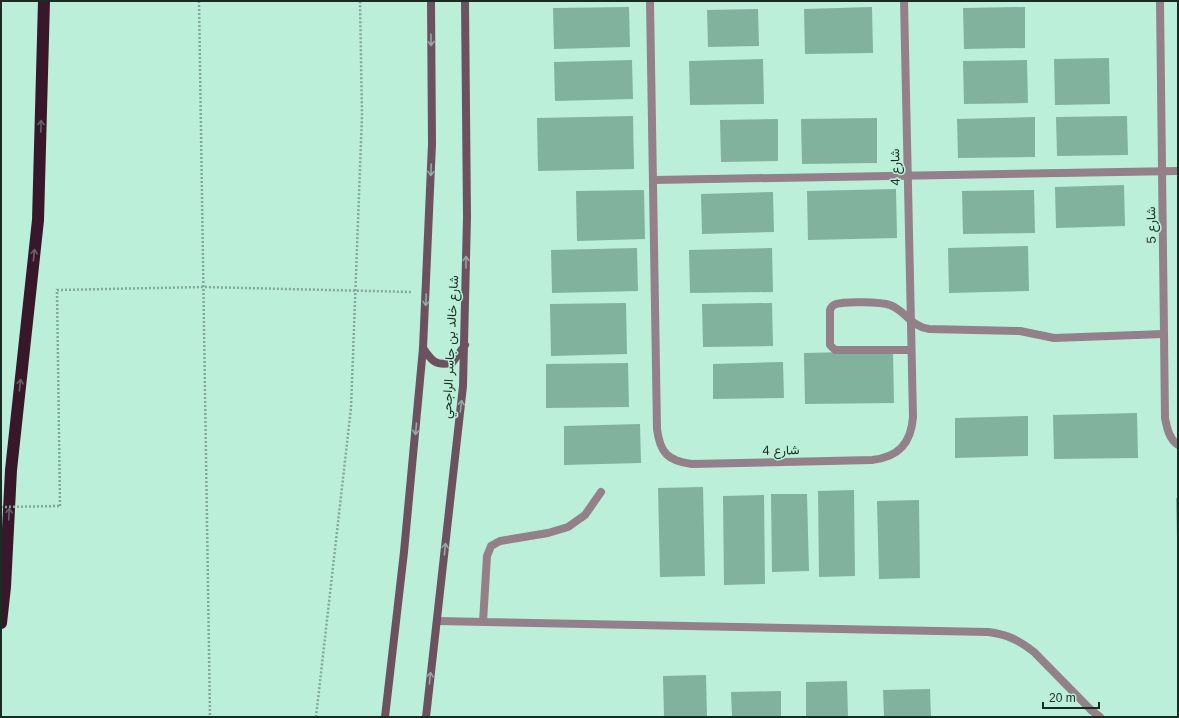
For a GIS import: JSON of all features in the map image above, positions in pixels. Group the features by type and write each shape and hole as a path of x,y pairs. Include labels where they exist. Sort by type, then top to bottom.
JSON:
{"highway":[{"path":"1,623 11,470 38,220 44,1"}],"street":[{"name":"شارع خالد بن جاسر الراجحي","path":"386,717 424,348 432,144 430,1"},
{"name":"شارع خالد بن جاسر الراجحي","path":"426,717 463,386 467,217 465,1"},
{"name":"شارع 4","path":"650,1 658,443 666,455 678,462 692,464 883,459 893,455 902,448 908,438 912,428 904,1"},
{"name":"شارع 5","path":"1160,1 1166,418 1168,431 1175,443 1178,445"},
{"path":"653,180 1178,171"},
{"path":"911,350 835,350 830,346 830,310 832,306 839,303 881,303 890,305 898,309 910,321 919,327 929,329 1020,331 1054,338 1164,334"},
{"path":"424,348 432,361 442,364 452,363 465,345"},
{"path":"483,622 487,556 491,546 500,541 548,533 568,527 585,515 601,492"},
{"path":"437,621 1001,633 1018,640 1034,652 1091,710 1100,717"}],"path":[{"path":"199,1 210,717"},
{"path":"316,717 351,408 362,115 360,1"},
{"path":"1,507 60,506 57,290 204,287 426,292"}],"building":[{"path":"629,7 630,47 554,49 553,8"},
{"path":"872,7 873,53 805,54 804,9"},
{"path":"1025,7 1025,48 964,49 963,8"},
{"path":"758,9 759,46 708,47 707,10"},
{"path":"1109,58 1110,104 1055,105 1054,59"},
{"path":"763,59 764,104 690,105 689,61"},
{"path":"632,60 633,99 555,101 554,62"},
{"path":"1027,60 1028,103 964,104 963,61"},
{"path":"633,116 634,169 538,171 537,118"},
{"path":"1127,116 1128,155 1057,156 1056,117"},
{"path":"1035,117 1035,157 958,158 957,119"},
{"path":"877,118 877,163 802,164 801,119"},
{"path":"778,119 778,161 721,162 720,120"},
{"path":"1124,185 1125,226 1056,228 1055,187"},
{"path":"896,189 897,238 808,240 807,191"},
{"path":"644,190 645,239 577,241 576,191"},
{"path":"1034,190 1035,233 963,234 962,191"},
{"path":"773,192 774,232 702,234 701,194"},
{"path":"1028,246 1029,291 949,293 948,248"},
{"path":"637,248 638,291 552,293 551,250"},
{"path":"772,248 773,292 690,293 689,250"},
{"path":"626,303 627,354 551,356 550,304"},
{"path":"772,303 773,346 703,347 702,304"},
{"path":"893,351 894,403 805,404 804,353"},
{"path":"783,362 784,398 713,399 713,364"},
{"path":"628,363 629,407 546,408 546,364"},
{"path":"1137,413 1138,458 1054,459 1053,415"},
{"path":"1028,416 1028,456 955,458 955,418"},
{"path":"640,424 641,463 564,465 564,426"},
{"path":"703,487 705,576 660,577 658,488"},
{"path":"854,490 855,576 819,577 818,491"},
{"path":"771,494 807,494 809,571 772,572"},
{"path":"764,495 765,584 724,585 723,496"},
{"path":"1176,498 1178,498 1178,539 1177,539"},
{"path":"919,500 920,578 879,579 877,501"},
{"path":"706,675 707,717 664,717 663,676"},
{"path":"847,681 848,717 806,717 806,682"},
{"path":"930,689 931,717 884,717 883,690"},
{"path":"781,691 781,717 732,717 731,692"}]}
